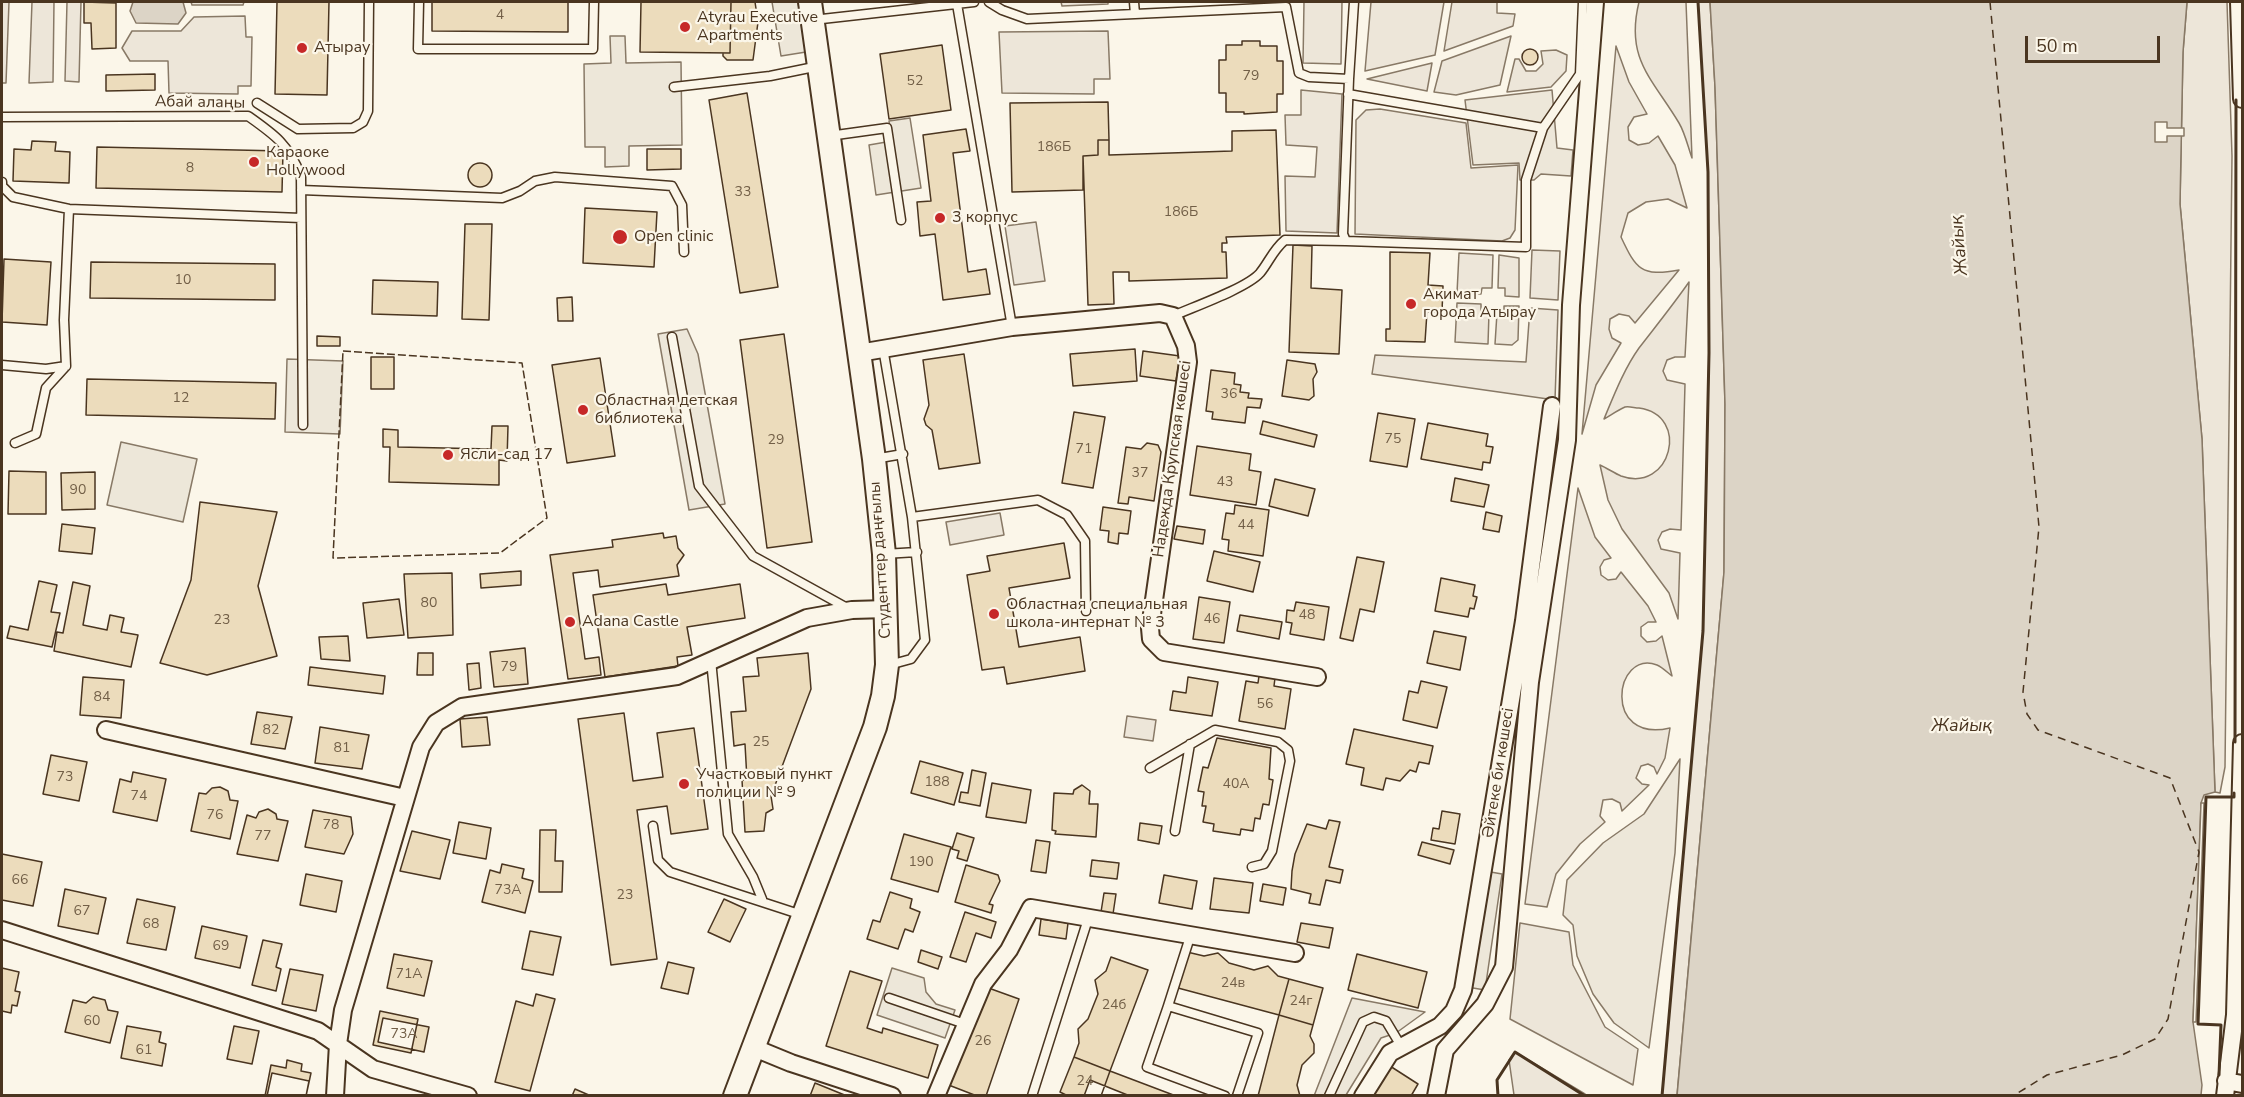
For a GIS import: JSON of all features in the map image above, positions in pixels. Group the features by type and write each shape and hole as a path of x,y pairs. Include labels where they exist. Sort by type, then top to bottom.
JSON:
{"street":[{"path":"1436,1095 1445,1050 1485,1004 1504,967 1530,682 1567,440 1571,305 1595,2"},
{"path":"2239,2 2242,99"},
{"name":"Студенттер даңғылы","path":"735,1095 874,727 883,696 887,665 888,609 874,459 812,11"},
{"path":"859,353 1012,327 1160,313 1173,316"},
{"name":"Надежда Крупская көшесі","path":"1173,316 1186,346 1188,362 1150,628 1151,639 1164,652 1317,677"},
{"name":"Әйтеке би көшесі","path":"1363,1095 1390,1053 1440,1026 1454,1011 1463,990 1524,621 1551,406"},
{"path":"335,1095 343,1010 421,747 436,723 462,707 677,676 807,618 852,610 888,609"},
{"path":"106,730 405,798"},
{"path":"2231,1087 2242,743"},
{"path":"936,1095 983,984 1009,950 1031,908 1295,953"},
{"path":"2,930 318,1031 373,1069 468,1095"},
{"path":"752,1047 791,1063 892,1095"}],"lane":[{"path":"257,104 298,129 353,129 363,122 368,111 369,2"},
{"path":"419,2 418,49 594,49 594,2"},
{"path":"812,11 974,2"},
{"path":"989,2 1002,10 1027,19 1286,4 1299,73 1309,77 1349,79"},
{"path":"1134,2 1135,14"},
{"path":"1346,241 1343,234 1354,2"},
{"path":"1173,316 1249,282 1260,273 1273,250 1284,240 1526,247 1526,180 1543,128 1580,74 1583,2"},
{"path":"957,4 1012,327"},
{"path":"674,87 770,76 819,66"},
{"path":"1348,94 1543,128"},
{"name":"Абай алаңы","path":"2,117 248,116 279,138 293,156 301,176 303,425"},
{"path":"828,136 887,128 901,220"},
{"path":"301,190 502,198 520,191 535,181 555,177 672,186 682,206 684,252"},
{"path":"2,182 2,186 13,197 69,209 301,218"},
{"path":"15,443 36,434 46,388 66,366 64,320 69,209"},
{"path":"672,337 699,486 753,556 852,610"},
{"path":"883,348 903,454 925,640 911,659 887,665"},
{"path":"2,365 46,369 66,366"},
{"path":"874,459 903,454"},
{"path":"912,517 1038,500 1067,515 1085,541 1086,611"},
{"path":"884,554 916,552"},
{"path":"711,660 728,834 753,877 762,899"},
{"path":"1150,768 1215,730 1278,742 1288,750 1290,761 1272,851 1264,864 1252,867"},
{"path":"1175,831 1190,744"},
{"path":"653,826 658,861 670,872 762,899 803,915"},
{"path":"1032,1095 1088,919"},
{"path":"1190,936 1148,1067 1225,1095"},
{"path":"889,998 965,1024"},
{"path":"1168,1006 1258,1033 1237,1095"},
{"path":"1329,1095 1363,1022 1374,1017 1386,1021 1401,1046"}],"shaded area":[{"path":"2,2 9,2 6,83 2,83"},
{"path":"32,2 54,2 53,82 29,83"},
{"path":"67,2 81,2 79,82 65,81"},
{"path":"191,2 244,2 243,5 192,5"},
{"path":"772,2 798,2 806,52 781,56"},
{"path":"1061,2 1108,2 1108,4 1062,6"},
{"path":"1304,2 1342,2 1341,64 1303,63"},
{"path":"1371,2 1444,2 1435,55 1365,71"},
{"path":"1452,2 1497,2 1497,13 1515,14 1513,26 1444,51"},
{"path":"1639,2 1686,2 1692,158 1681,127 1651,80 1638,53 1636,22"},
{"path":"1698,2 1710,2 1715,87 1725,404 1724,572 1677,1095 1662,1096 1703,631 1709,353 1708,172"},
{"path":"2187,2 2227,2 2232,156 2225,767 2220,793 2215,792 2202,439 2180,204 2183,52"},
{"path":"245,16 246,37 252,37 251,86 238,86 238,94 169,93 168,61 130,61 122,48 132,31 181,31 194,17"},
{"path":"1108,31 1110,79 1094,79 1094,94 1002,93 999,32"},
{"path":"610,36 625,36 626,63 681,62 682,145 629,146 629,166 605,167 605,147 585,147 584,64 611,63"},
{"path":"1511,36 1500,85 1456,95 1434,92 1442,61"},
{"path":"1616,46 1629,82 1647,114 1634,117 1628,127 1629,140 1638,145 1649,143 1658,136 1675,165 1687,208 1668,199 1646,202 1628,213 1621,237 1636,263 1648,271 1679,270 1635,323 1629,316 1619,314 1610,319 1609,329 1612,338 1621,343 1596,385 1582,434"},
{"path":"1556,50 1567,55 1566,71 1551,87 1507,92 1515,59 1519,59 1526,71 1536,71 1543,64 1541,51"},
{"path":"1432,63 1427,91 1367,79"},
{"path":"1301,90 1342,94 1337,233 1286,231 1285,176 1315,177 1317,147 1286,145 1285,115 1301,115"},
{"path":"1552,90 1557,148 1573,150 1571,176 1541,174 1534,180 1520,180 1519,163 1473,165 1465,100"},
{"path":"1380,109 1466,123 1471,168 1518,165 1515,230 1510,238 1502,241 1355,234 1356,120 1366,110"},
{"path":"910,118 921,188 876,195 869,145 892,141 889,121"},
{"path":"1036,222 1045,281 1014,285 1005,226"},
{"path":"1532,250 1560,251 1558,300 1530,298"},
{"path":"1459,253 1493,255 1492,288 1482,288 1481,294 1457,293"},
{"path":"1499,255 1519,258 1519,297 1505,296 1505,288 1498,288"},
{"path":"1689,282 1685,357 1667,360 1663,371 1667,380 1685,384 1681,530 1670,529 1662,532 1658,540 1661,549 1680,553 1678,619 1669,593 1622,529 1608,500 1600,465 1621,476 1638,479 1652,474 1662,464 1668,451 1669,437 1665,424 1655,414 1639,408 1627,407 1604,419 1634,356"},
{"path":"1457,303 1481,304 1481,312 1489,313 1488,344 1455,342"},
{"path":"1504,306 1519,306 1518,340 1512,345 1495,344 1497,313 1504,313"},
{"path":"1530,308 1558,310 1555,400 1372,374 1375,355 1526,362"},
{"path":"687,329 698,354 725,504 689,510 658,334"},
{"path":"287,359 343,361 340,434 285,432"},
{"path":"121,442 197,459 183,522 107,505"},
{"path":"1578,488 1595,537 1611,558 1604,560 1600,567 1601,575 1608,580 1616,579 1621,572 1648,606 1656,622 1648,622 1641,627 1641,636 1647,642 1656,641 1662,636 1672,676 1657,665 1642,664 1631,670 1624,682 1622,696 1625,711 1633,723 1648,729 1670,728 1665,758 1657,774 1654,767 1648,764 1641,766 1636,778 1642,784 1649,785 1622,811 1620,803 1612,799 1603,800 1600,816 1605,822 1580,844 1556,874 1547,907 1525,904"},
{"path":"1000,513 1004,535 950,545 946,522"},
{"path":"1127,716 1156,720 1153,741 1124,737"},
{"path":"1680,759 1675,853 1649,1048 1614,1023 1593,994 1577,956 1573,925 1563,915 1567,880 1603,843 1644,814"},
{"path":"1485,871 1502,874 1485,990 1467,987"},
{"path":"1520,923 1569,932 1573,965 1605,1027 1638,1049 1633,1085 1510,1019"},
{"path":"892,968 924,978 926,992 936,1004 955,1010 945,1038 877,1015"},
{"path":"1352,998 1425,1012 1396,1033 1381,1038 1346,1095 1314,1096"},
{"path":"1515,1052 1585,1095 1514,1095 1509,1060"}],"water":[{"path":"133,2 183,2 186,13 178,24 136,23 130,11"},
{"name":"Жайық","path":"1710,2 2187,2 2183,52 2180,204 2202,439 2215,792 2204,795 2201,803 2193,1022 2202,1085 2201,1095 1677,1096 1724,572 1725,404 1715,87"}],"pier":[{"path":"2155,122 2167,122 2167,128 2184,128 2184,136 2167,136 2167,142 2155,142"},
{"path":"2201,803 2204,803 2196,1022 2193,1022"}],"building":[{"path":"84,2 116,3 116,48 92,49 91,23 84,23"},
{"name":"Атырау","path":"277,2 329,2 327,95 275,94"},
{"path":"432,2 568,2 568,32 432,31"},
{"name":"Atyrau Executive Apartments","path":"641,2 731,2 730,53 640,52"},
{"path":"731,2 755,2 758,22 753,60 727,60 723,56 723,53 730,53"},
{"path":"1242,41 1260,41 1260,46 1277,46 1277,61 1283,61 1283,94 1277,94 1277,112 1244,114 1244,112 1226,112 1226,93 1219,93 1219,60 1226,60 1226,45 1242,45"},
{"path":"942,45 951,110 889,119 880,54"},
{"path":"1527,49 1533,49 1538,57 1536,63 1527,65 1522,60 1522,54"},
{"path":"155,74 155,90 106,91 106,75"},
{"path":"747,93 778,287 740,293 709,100"},
{"path":"1108,102 1109,140 1098,140 1098,155 1083,156 1083,190 1012,192 1010,103"},
{"name":"3 корпус","path":"966,129 970,151 953,153 968,272 986,269 990,294 943,300 935,234 920,236 917,202 931,201 923,135"},
{"path":"1276,130 1280,235 1226,237 1227,243 1222,243 1222,252 1226,252 1227,278 1129,281 1129,272 1113,272 1114,304 1088,305 1083,156 1098,155 1098,140 1109,140 1109,155 1232,151 1232,131"},
{"path":"32,141 56,142 55,151 70,152 69,183 13,181 14,149 31,150"},
{"path":"97,147 283,151 282,192 96,188"},
{"path":"647,149 681,149 681,169 647,170"},
{"path":"480,163 485,164 491,170 491,180 485,186 480,187 475,186 469,180 468,175 469,170 475,164"},
{"name":"Open clinic","path":"585,208 657,212 654,267 583,263"},
{"path":"465,224 492,224 489,320 462,319"},
{"path":"1293,245 1312,246 1311,288 1342,290 1339,354 1289,352"},
{"path":"1390,252 1430,253 1428,285 1443,286 1442,312 1427,312 1425,342 1386,341 1386,329 1390,329"},
{"path":"4,259 51,262 47,325 2,322"},
{"path":"91,262 275,264 275,300 90,298"},
{"path":"373,280 438,282 437,316 372,314"},
{"path":"572,297 573,321 558,321 557,298"},
{"path":"784,334 812,542 767,548 740,340"},
{"path":"317,336 340,337 340,346 317,346"},
{"path":"1135,349 1137,381 1073,386 1070,354"},
{"path":"1143,351 1180,356 1176,381 1140,376"},
{"path":"964,354 980,463 939,469 932,430 926,425 924,419 929,405 923,360"},
{"path":"371,357 394,357 394,389 371,389"},
{"name":"Областная детская библиотека","path":"600,358 615,456 567,463 552,365"},
{"path":"1287,360 1315,364 1317,372 1313,379 1314,396 1309,400 1282,396"},
{"path":"1211,370 1235,373 1234,384 1241,385 1240,392 1249,393 1248,398 1262,399 1260,408 1247,407 1245,423 1212,419 1213,412 1206,411"},
{"path":"87,379 276,383 275,419 86,415"},
{"path":"1074,412 1105,417 1093,488 1062,483"},
{"path":"1378,413 1415,419 1407,467 1370,461"},
{"path":"1263,421 1317,435 1314,447 1260,434"},
{"path":"1428,423 1488,434 1486,446 1493,447 1490,463 1483,462 1482,470 1421,459"},
{"name":"Ясли-сад 17","path":"492,426 508,426 507,461 499,460 499,485 389,482 390,447 383,447 383,429 398,430 398,447 491,449"},
{"path":"1147,443 1158,445 1161,452 1154,501 1129,497 1128,504 1118,503 1126,447 1141,449"},
{"path":"1197,446 1251,454 1249,470 1261,472 1256,505 1190,495"},
{"path":"9,471 46,472 46,514 8,514"},
{"path":"95,472 95,509 62,510 61,473"},
{"path":"1455,478 1489,485 1484,507 1451,501"},
{"path":"1275,479 1315,489 1308,516 1269,506"},
{"path":"200,502 277,512 258,586 277,656 207,675 160,663 191,580"},
{"path":"1235,505 1269,510 1263,556 1228,551 1229,540 1222,539 1226,513 1234,514"},
{"path":"1103,507 1131,511 1128,534 1119,533 1118,544 1108,542 1109,531 1100,530"},
{"path":"1486,512 1502,516 1499,532 1483,529"},
{"path":"62,524 95,528 92,554 59,551"},
{"path":"1177,526 1205,530 1203,544 1174,539"},
{"name":"Adana Сastle","path":"663,533 664,538 676,536 678,548 684,555 677,565 679,576 600,587 598,570 573,573 585,659 599,657 601,675 568,679 550,555 613,547 612,540"},
{"path":"1064,543 1070,578 1009,588 1019,647 1080,637 1085,671 1007,684 1004,667 982,670 967,575 990,571 987,556"},
{"path":"1214,551 1260,562 1253,592 1207,581"},
{"path":"1357,557 1384,562 1374,612 1360,609 1353,641 1340,638"},
{"path":"521,571 521,585 481,588 480,574"},
{"path":"452,573 453,635 408,638 404,574"},
{"path":"1441,578 1475,585 1473,596 1477,597 1474,609 1470,608 1468,617 1435,611"},
{"path":"39,581 57,585 51,612 60,613 52,647 7,638 10,626 28,630"},
{"path":"73,582 90,586 83,625 107,630 110,615 124,618 121,632 138,635 131,667 54,651 57,632 63,633"},
{"path":"666,584 668,595 740,584 745,618 687,627 692,655 677,657 678,666 605,677 593,595"},
{"path":"1199,597 1230,602 1224,643 1193,639"},
{"path":"399,599 404,635 367,638 363,603"},
{"path":"1296,602 1329,607 1324,640 1290,634 1292,623 1286,622 1287,610 1294,611"},
{"path":"1240,615 1282,622 1279,639 1237,631"},
{"path":"1434,631 1466,637 1460,670 1427,663"},
{"path":"348,636 350,661 321,659 319,637"},
{"path":"525,648 528,684 494,687 490,652"},
{"path":"418,653 433,653 433,675 417,675"},
{"path":"808,653 811,689 771,796 773,809 766,813 764,831 745,832 742,780 747,780 745,744 734,746 731,712 746,711 743,677 759,676 757,658"},
{"path":"479,663 481,688 469,690 467,664"},
{"path":"310,667 385,676 383,694 308,685"},
{"path":"1259,676 1275,678 1274,686 1291,689 1285,729 1239,721 1246,681 1258,683"},
{"path":"83,677 124,680 121,718 80,715"},
{"path":"1188,677 1218,682 1212,716 1170,710 1173,691 1186,693"},
{"path":"1421,681 1447,687 1437,728 1403,720 1409,691 1418,693"},
{"path":"257,712 292,717 285,749 251,744"},
{"path":"624,713 633,781 663,777 657,733 694,728 708,829 671,834 667,806 637,810 657,959 611,965 578,719"},
{"path":"487,717 490,745 462,747 460,719"},
{"path":"320,727 369,735 362,769 315,763"},
{"path":"1354,729 1433,746 1429,764 1419,762 1416,772 1410,770 1400,781 1386,778 1383,790 1361,785 1364,768 1346,764"},
{"path":"1217,738 1271,748 1269,779 1273,780 1269,805 1263,804 1260,819 1255,818 1253,831 1241,829 1240,835 1213,831 1214,824 1203,822 1206,806 1202,806 1204,792 1198,791 1203,767 1208,768"},
{"path":"51,755 87,762 79,801 43,794"},
{"path":"920,761 963,773 954,805 911,793"},
{"path":"972,770 986,773 980,806 959,802 961,792 968,793"},
{"path":"133,772 166,779 157,821 113,812 120,779 131,782"},
{"path":"992,783 1031,790 1026,823 986,817"},
{"path":"1082,785 1090,791 1089,804 1098,804 1096,837 1055,834 1056,831 1052,830 1054,793 1073,794 1074,790"},
{"path":"220,787 228,791 230,800 238,801 230,839 191,831 199,793 206,794 212,788"},
{"path":"268,809 276,814 277,819 288,821 278,861 237,854 247,815 256,818 259,812"},
{"path":"313,810 351,817 353,834 344,854 305,847"},
{"path":"1442,811 1460,814 1455,844 1431,840 1433,828 1439,829"},
{"path":"1329,820 1340,822 1329,867 1343,870 1340,883 1326,880 1320,905 1309,903 1311,894 1291,889 1292,871 1295,854 1307,824 1326,829"},
{"path":"459,822 491,828 486,859 453,853"},
{"path":"1140,823 1162,826 1159,844 1138,840"},
{"path":"540,830 556,830 555,861 563,861 562,892 539,892"},
{"path":"412,831 450,840 440,879 400,871"},
{"path":"957,833 974,838 967,861 957,858 959,851 952,849"},
{"path":"904,834 951,847 938,892 891,879"},
{"path":"1036,840 1050,842 1046,873 1031,871"},
{"path":"1422,842 1454,850 1450,864 1418,855"},
{"path":"2,854 42,862 33,906 2,900"},
{"path":"1092,860 1119,863 1117,879 1090,876"},
{"path":"502,864 524,869 522,878 533,881 525,913 482,902 490,870 500,873"},
{"path":"966,865 998,875 1000,881 989,904 993,905 991,913 955,902"},
{"path":"306,874 342,881 336,912 300,905"},
{"path":"1164,875 1197,881 1192,909 1159,903"},
{"path":"1214,878 1253,883 1249,913 1210,909"},
{"path":"1263,884 1286,888 1283,905 1260,901"},
{"path":"65,889 106,898 98,934 58,926"},
{"path":"890,892 912,899 910,908 920,912 913,932 905,929 898,949 867,939 873,920 880,922"},
{"path":"1104,893 1116,894 1113,914 1101,912"},
{"path":"137,899 175,907 166,950 127,943"},
{"path":"724,899 746,909 730,942 708,932"},
{"path":"965,912 996,922 991,938 976,933 966,962 950,957"},
{"path":"1041,919 1068,923 1066,939 1039,935"},
{"path":"1301,923 1333,928 1329,948 1297,942"},
{"path":"202,926 247,936 240,968 195,958"},
{"path":"530,931 561,937 553,975 522,969"},
{"path":"263,940 282,944 276,967 281,969 276,991 252,985"},
{"path":"921,950 942,957 938,969 918,962"},
{"path":"1187,952 1204,956 1218,953 1229,963 1254,970 1268,966 1278,976 1289,979 1279,1015 1178,988"},
{"path":"394,954 432,961 424,996 387,988"},
{"path":"1357,954 1427,972 1418,1008 1348,990"},
{"path":"1111,957 1148,970 1110,1071 1074,1057 1079,1043 1078,1029 1088,1019 1098,994 1095,980 1106,971"},
{"path":"668,962 694,968 688,994 661,988"},
{"path":"2,968 19,972 15,991 20,992 17,1006 12,1005 11,1013 2,1011"},
{"path":"290,969 323,975 316,1011 282,1004"},
{"path":"850,971 882,981 867,1028 882,1033 883,1028 938,1045 928,1078 826,1046"},
{"path":"1289,979 1323,988 1313,1025 1279,1015"},
{"path":"983,986 1019,999 986,1096 977,1096 946,1084"},
{"path":"536,994 555,999 530,1091 495,1082 516,1001 533,1006"},
{"path":"93,997 105,1000 108,1010 118,1012 110,1043 65,1032 73,1000 86,1003"},
{"path":"380,1011 418,1019 411,1053 373,1045"},
{"path":"1279,1015 1313,1025 1310,1036 1314,1044 1314,1053 1302,1065 1297,1085 1300,1096 1258,1096"},
{"path":"383,1018 429,1027 424,1052 378,1042"},
{"path":"127,1026 161,1032 159,1042 166,1044 162,1066 121,1058"},
{"path":"234,1026 259,1031 252,1064 227,1059"},
{"path":"1074,1057 1110,1071 1101,1096 1068,1096 1060,1092"},
{"path":"287,1060 302,1064 301,1071 311,1073 306,1096 265,1096 271,1065 286,1068"},
{"path":"1390,1066 1418,1084 1411,1096 1371,1096"},
{"path":"1110,1071 1176,1096 1101,1096"},
{"path":"272,1073 309,1081 306,1096 267,1096"},
{"path":"1090,1080 1130,1096 1084,1096"},
{"path":"815,1083 847,1096 810,1096"},
{"path":"575,1089 591,1096 572,1096"}],"ferry route":[{"path":"1990,2 2039,527 2023,692 2027,714 2038,730 2170,778 2199,852 2168,1019 2155,1039 2122,1055 2047,1075 2013,1096"}],"fence":[{"path":"343,351 522,363 547,518 500,553 333,558 343,351"}],"wall":[{"path":"1662,1096 1703,631 1709,353 1708,172 1698,2"},
{"path":"2235,742 2236,100"},
{"path":"2219,1075 2221,1025 2198,1024 2206,797 2234,797 2234,793"},
{"path":"1498,1096 1497,1080 1515,1052 1585,1096"},
{"path":"1601,1096 1608,1096"}],"place":[{"name":"Atyrau Executive Apartments","path":"685,27"},
{"name":"Атырау","path":"302,48"},
{"name":"Караоке Hollywood","path":"254,162"},
{"name":"3 корпус","path":"940,218"},
{"name":"Open clinic","path":"620,237"},
{"name":"Акимат города Атырау","path":"1411,304"},
{"name":"Областная детская библиотека","path":"583,410"},
{"name":"Ясли-сад 17","path":"448,455"},
{"name":"Областная специальная школа-интернат № 3","path":"994,614"},
{"name":"Adana Сastle","path":"570,622"},
{"name":"Участковый пункт полиции № 9","path":"684,784"}]}
